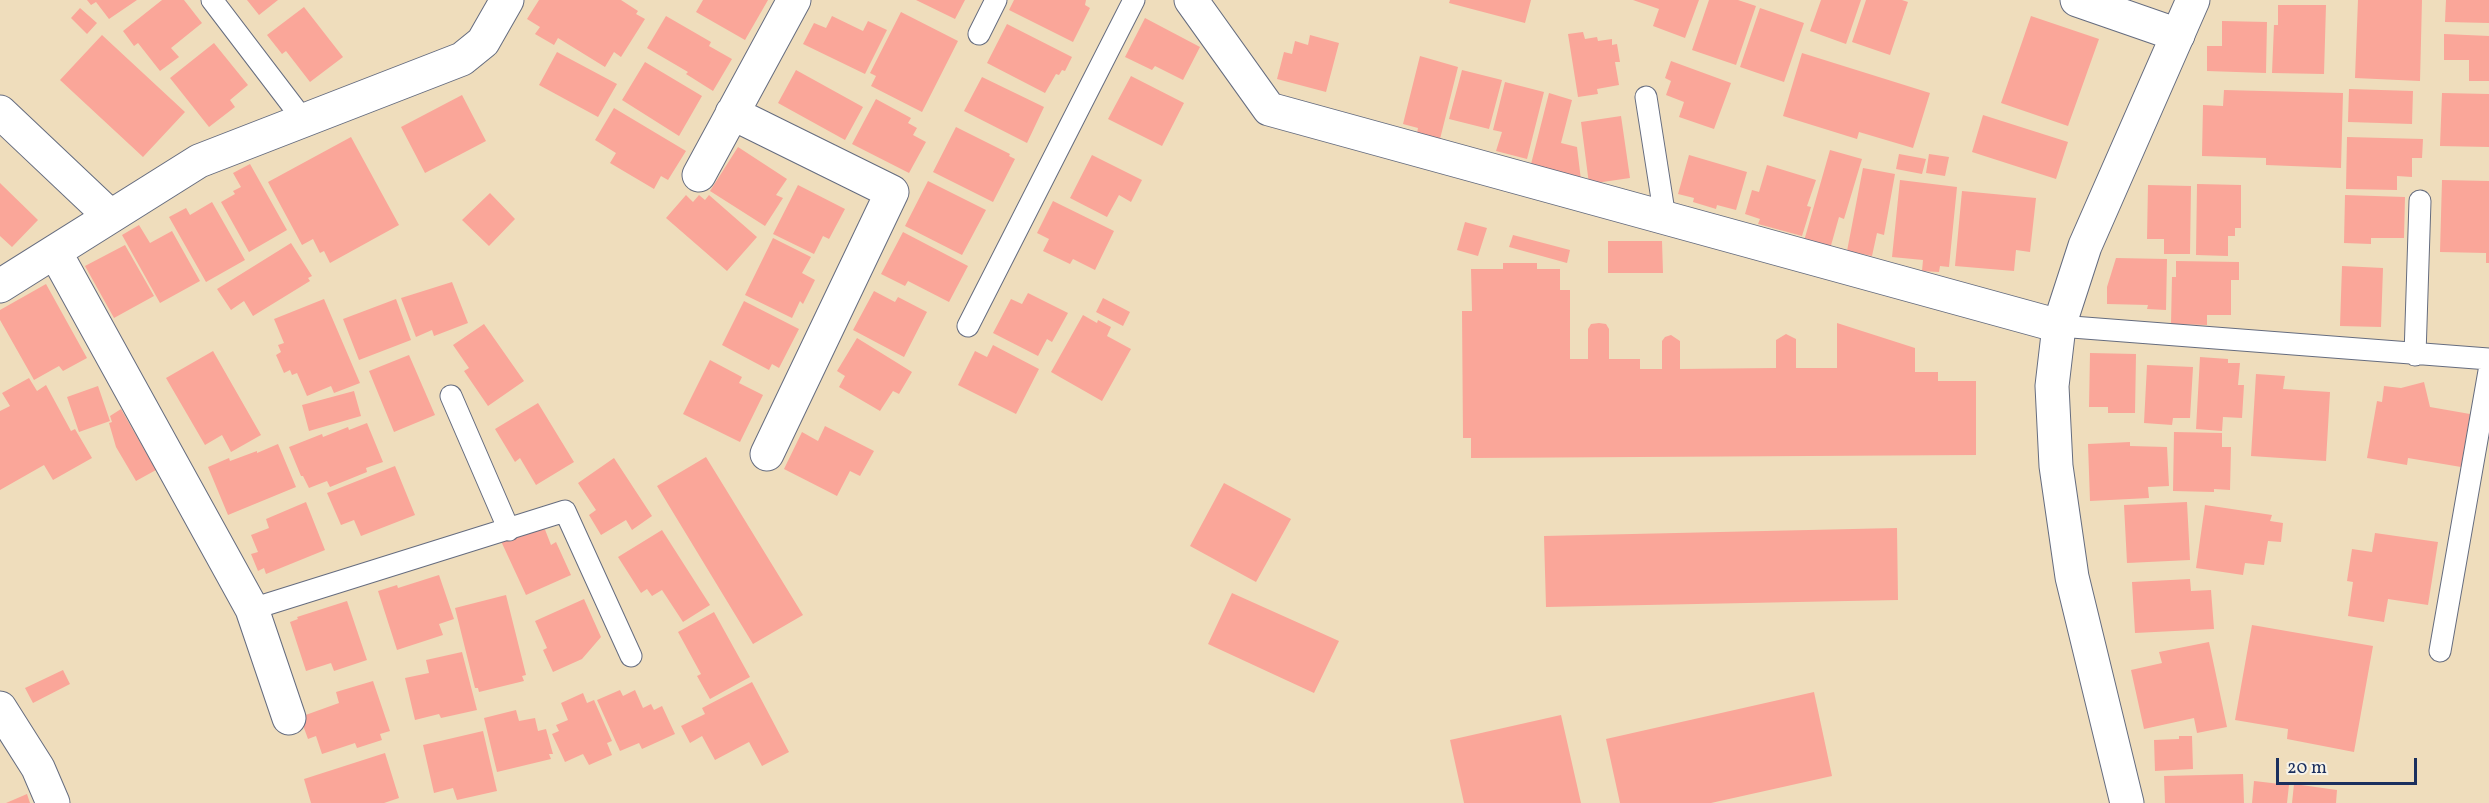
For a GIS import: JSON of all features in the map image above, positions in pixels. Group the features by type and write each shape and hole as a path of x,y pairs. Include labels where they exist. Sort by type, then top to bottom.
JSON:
{"street":[{"path":"0,286 199,161 305,122 462,59 483,42 507,0"},
{"path":"699,175 794,0"},
{"path":"1191,0 1269,109 2059,326"},
{"path":"2077,0 2178,35"},
{"path":"2127,803 2072,577 2056,466 2052,386 2059,326 2085,246 2193,0"},
{"path":"0,112 110,216"},
{"path":"732,113 892,192 767,454"},
{"path":"55,252 252,609 289,717"},
{"path":"0,708 38,768 53,803"}],"lane":[{"path":"212,0 305,122"},
{"path":"979,34 996,0"},
{"path":"968,326 1134,0"},
{"path":"1646,97 1665,218"},
{"path":"2415,355 2420,201"},
{"path":"2059,326 2415,355 2489,358"},
{"path":"2440,651 2489,371"},
{"path":"451,396 509,530"},
{"path":"252,609 565,511 631,656"}],"building":[{"path":"87,0 137,0 109,19 96,2 91,5"},
{"path":"162,0 184,0 202,23 171,48 179,57 160,71 138,43 134,46 123,31"},
{"path":"247,0 278,0 259,15"},
{"path":"539,0 621,0 638,11 636,14 645,19 621,57 614,52 605,67 558,38 554,45 535,34 540,27 527,19"},
{"path":"703,0 768,0 745,40 696,12"},
{"path":"916,0 965,0 955,19"},
{"path":"1014,0 1086,0 1085,5 1090,8 1073,42 1009,10"},
{"path":"1450,0 1531,0 1525,23 1449,3"},
{"path":"1633,0 1699,0 1685,38 1653,26 1659,9"},
{"path":"1709,0 1738,0 1756,6 1736,65 1692,50"},
{"path":"1821,0 1861,0 1846,44 1810,31"},
{"path":"1866,0 1908,2 1890,55 1852,42"},
{"path":"2358,0 2422,0 2420,81 2355,78"},
{"path":"2446,0 2489,0 2489,23 2445,22"},
{"path":"2278,5 2326,5 2324,74 2272,73 2274,25 2278,25"},
{"path":"304,7 343,57 310,82 286,51 282,54 267,35"},
{"path":"80,8 97,23 87,34 71,18"},
{"path":"1760,8 1804,23 1784,82 1740,67"},
{"path":"901,12 958,41 922,112 871,86 876,76 870,73"},
{"path":"666,16 711,42 709,46 732,59 713,91 686,74 688,72 647,48"},
{"path":"832,16 863,31 868,21 887,30 865,74 803,44 814,23 826,28"},
{"path":"2031,16 2099,39 2068,126 2001,103"},
{"path":"1145,18 1200,47 1183,80 1155,66 1152,70 1125,57"},
{"path":"2222,21 2267,22 2266,73 2207,71 2207,46 2222,46"},
{"path":"1007,24 1072,57 1065,71 1062,70 1059,75 1056,74 1045,93 987,63"},
{"path":"1583,32 1585,39 1597,37 1598,41 1612,39 1612,45 1617,44 1620,62 1615,62 1619,85 1597,89 1598,94 1578,97 1568,34"},
{"path":"2444,34 2489,36 2489,81 2469,81 2469,60 2444,60"},
{"path":"102,35 185,112 143,157 60,80"},
{"path":"1310,35 1339,43 1326,92 1277,79 1284,52 1292,54 1295,41 1308,45"},
{"path":"214,43 248,85 230,100 235,107 209,127 170,78"},
{"path":"557,52 617,84 598,117 539,85"},
{"path":"1802,53 1930,93 1913,148 1859,132 1857,139 1783,116"},
{"path":"1420,56 1458,67 1440,139 1417,133 1418,128 1403,124"},
{"path":"1671,61 1731,83 1714,129 1679,117 1684,102 1666,95 1671,81 1665,78"},
{"path":"645,62 702,96 679,136 622,100"},
{"path":"796,70 863,107 845,140 778,103"},
{"path":"1462,70 1502,80 1489,129 1449,119"},
{"path":"1131,76 1184,103 1162,146 1108,119"},
{"path":"982,77 1044,107 1027,143 964,111"},
{"path":"1505,82 1544,92 1527,159 1496,151 1502,132 1493,130"},
{"path":"2349,89 2413,91 2412,124 2348,122"},
{"path":"2224,90 2343,93 2341,168 2266,165 2266,158 2202,156 2203,105 2223,106"},
{"path":"1549,93 1572,100 1561,143 1577,147 1581,180 1530,168"},
{"path":"2442,93 2489,94 2489,147 2440,146"},
{"path":"462,95 486,141 425,173 401,127"},
{"path":"876,99 911,118 908,123 917,128 913,135 926,142 909,173 852,144"},
{"path":"614,108 686,151 668,180 661,176 654,189 610,163 616,153 595,140"},
{"path":"1983,115 2068,142 2056,179 1972,152"},
{"path":"1621,116 1630,178 1589,184 1581,122"},
{"path":"956,127 1010,154 1009,156 1015,159 993,202 933,172"},
{"path":"351,137 399,225 330,263 324,251 320,253 313,239 302,245 268,182"},
{"path":"2347,137 2423,139 2422,158 2412,158 2412,177 2397,176 2397,190 2346,189"},
{"path":"738,147 787,179 776,195 783,198 765,226 710,191"},
{"path":"1830,150 1862,159 1844,219 1839,217 1830,249 1804,241"},
{"path":"1899,154 1926,159 1922,174 1896,169"},
{"path":"1929,154 1949,157 1945,176 1926,173"},
{"path":"1092,155 1142,180 1131,202 1119,195 1107,217 1070,198"},
{"path":"1689,155 1747,172 1736,210 1717,205 1716,209 1693,202 1694,198 1678,194"},
{"path":"250,164 287,230 249,252 221,202 235,194 233,191 241,187 233,173"},
{"path":"1767,165 1816,180 1807,206 1811,207 1802,236 1758,224 1760,219 1745,214 1752,190 1759,192"},
{"path":"1863,168 1895,174 1884,235 1877,233 1872,256 1847,251"},
{"path":"1900,180 1957,187 1949,267 1940,266 1939,272 1922,271 1923,260 1892,257"},
{"path":"2442,180 2489,181 2489,263 2486,263 2486,253 2440,252"},
{"path":"928,181 986,210 962,255 905,226"},
{"path":"0,183 38,220 12,247 0,236"},
{"path":"2197,184 2241,185 2241,228 2235,228 2235,236 2228,236 2228,256 2196,255"},
{"path":"798,185 845,209 829,239 823,236 814,254 773,234"},
{"path":"2148,185 2191,186 2190,254 2164,254 2164,239 2147,239"},
{"path":"1962,191 2036,198 2030,252 2016,250 2014,271 1955,266"},
{"path":"490,193 515,219 489,246 462,220"},
{"path":"686,195 693,202 699,195 705,200 709,195 757,237 727,271 666,218"},
{"path":"2345,195 2405,197 2404,238 2371,238 2371,244 2344,243"},
{"path":"1053,201 1114,231 1095,270 1073,259 1070,264 1043,251 1049,239 1037,233"},
{"path":"212,202 245,260 206,282 169,217 186,208 190,215"},
{"path":"1465,222 1487,228 1478,256 1457,250"},
{"path":"139,225 150,243 172,231 200,281 160,303 122,235"},
{"path":"903,232 968,266 949,302 908,281 905,286 881,274"},
{"path":"1513,235 1570,250 1567,263 1509,247"},
{"path":"773,238 811,257 802,273 815,280 803,304 800,301 792,318 745,295"},
{"path":"1608,241 1662,241 1663,273 1608,273"},
{"path":"291,243 312,276 308,278 310,281 253,316 244,301 231,310 217,289"},
{"path":"125,245 154,296 114,318 85,266"},
{"path":"2116,258 2167,259 2166,310 2147,309 2148,305 2107,304 2107,287"},
{"path":"2176,261 2239,262 2239,280 2231,280 2231,315 2207,315 2207,325 2171,324 2172,277 2176,277"},
{"path":"1503,263 1537,263 1537,269 1560,269 1560,290 1570,290 1570,359 1588,359 1588,329 1591,324 1599,323 1606,324 1609,329 1609,359 1640,359 1640,369 1662,369 1662,341 1671,335 1680,341 1680,369 1776,368 1776,340 1786,334 1796,339 1796,368 1837,368 1837,323 1915,348 1915,372 1938,372 1938,381 1976,381 1976,455 1471,458 1471,438 1463,438 1462,311 1472,311 1471,269 1503,269"},
{"path":"2342,266 2383,268 2381,327 2340,326"},
{"path":"452,282 468,323 434,336 432,330 416,337 401,298"},
{"path":"46,284 87,358 63,371 59,366 34,380 0,320 0,310"},
{"path":"874,291 895,302 898,297 927,312 904,357 853,330"},
{"path":"1028,293 1068,313 1052,342 1047,339 1038,356 993,333 1011,299 1022,304"},
{"path":"1103,298 1130,312 1123,326 1096,312"},
{"path":"324,299 360,383 334,393 331,386 307,396 297,373 292,375 290,370 284,373 276,355 281,352 278,345 284,343 274,319"},
{"path":"396,299 411,340 359,360 343,319"},
{"path":"744,301 799,329 779,368 772,364 769,370 722,345"},
{"path":"1083,315 1097,323 1098,320 1111,327 1107,336 1131,349 1102,401 1051,372"},
{"path":"484,324 524,381 488,406 464,371 469,368 453,345"},
{"path":"857,338 912,372 899,394 893,391 880,411 839,387 845,376 837,371"},
{"path":"993,345 1039,369 1016,414 958,385 975,351 987,357"},
{"path":"213,351 261,435 231,452 222,435 205,445 166,378"},
{"path":"2090,353 2136,354 2135,413 2108,413 2108,407 2089,407"},
{"path":"409,355 435,415 394,432 369,371"},
{"path":"2200,357 2228,359 2228,363 2240,363 2238,385 2244,385 2242,418 2223,417 2222,431 2196,429"},
{"path":"710,360 742,377 739,383 763,395 740,442 683,414"},
{"path":"2147,365 2193,367 2190,418 2173,418 2172,425 2144,423"},
{"path":"2256,374 2285,376 2283,389 2330,392 2326,461 2251,456"},
{"path":"29,378 37,391 46,385 71,431 75,429 92,458 53,480 44,465 0,490 0,411 10,406 2,393"},
{"path":"2424,382 2430,407 2470,414 2461,467 2408,458 2407,465 2367,458 2377,401 2382,402 2384,386 2401,388"},
{"path":"98,386 110,421 79,432 67,397"},
{"path":"354,391 361,416 309,431 302,405"},
{"path":"538,403 574,462 536,485 520,458 515,462 495,429"},
{"path":"121,409 156,470 136,481 116,447 109,423 112,422 110,416"},
{"path":"367,423 383,462 366,468 367,472 330,487 327,481 309,488 301,476 289,447 322,434 323,437 348,427 349,430"},
{"path":"825,426 874,451 860,476 850,471 837,496 784,469 802,432 818,441"},
{"path":"2174,432 2222,433 2222,447 2231,447 2230,490 2173,491"},
{"path":"2130,442 2130,446 2167,447 2169,486 2148,487 2149,498 2090,501 2088,444"},
{"path":"278,444 296,487 228,515 208,467 229,458 230,461 257,451 257,453"},
{"path":"706,457 803,615 753,644 657,486"},
{"path":"614,458 652,516 632,530 626,520 601,535 589,515 596,510 578,483"},
{"path":"395,466 415,515 361,536 354,520 341,525 327,493"},
{"path":"1224,483 1291,519 1256,582 1190,546"},
{"path":"306,502 325,550 266,574 264,568 258,571 251,554 258,552 251,535 269,528 266,519"},
{"path":"2187,502 2190,560 2127,563 2124,505"},
{"path":"2205,505 2272,515 2270,521 2283,523 2281,542 2268,541 2264,565 2245,563 2243,575 2196,568"},
{"path":"529,527 531,533 544,527 551,545 556,542 571,575 526,595 500,539"},
{"path":"1897,528 1898,600 1546,607 1544,536"},
{"path":"662,530 710,605 683,622 662,590 652,596 647,589 641,593 618,557"},
{"path":"2375,533 2438,542 2428,605 2388,599 2384,622 2348,616 2353,582 2347,581 2352,549 2372,552"},
{"path":"439,575 454,619 439,624 443,635 397,650 378,591 397,585 398,588"},
{"path":"2190,579 2191,591 2211,590 2214,629 2135,633 2132,582"},
{"path":"1232,593 1339,641 1314,693 1208,644"},
{"path":"506,595 526,675 522,676 524,681 479,692 478,688 475,688 455,608"},
{"path":"584,599 601,637 582,659 553,672 543,650 547,648 535,621"},
{"path":"347,601 367,660 334,671 331,663 306,671 290,622 298,619 297,617"},
{"path":"714,612 750,677 710,699 697,676 701,674 678,632"},
{"path":"2252,625 2373,646 2354,752 2287,739 2288,729 2235,720"},
{"path":"2209,642 2227,727 2197,733 2194,718 2144,729 2131,670 2162,663 2159,652"},
{"path":"462,652 477,710 441,718 439,714 415,720 405,678 429,673 426,660"},
{"path":"63,670 70,684 33,703 25,688"},
{"path":"373,681 390,731 380,734 382,740 357,748 355,743 322,754 316,736 308,739 300,717 339,703 336,692"},
{"path":"752,682 789,752 762,766 749,742 715,760 702,736 690,743 681,726 705,714 702,708"},
{"path":"620,690 623,696 635,690 643,708 651,704 654,710 662,706 675,734 642,749 639,743 620,751 597,700"},
{"path":"1814,692 1832,776 1711,803 1620,803 1606,739"},
{"path":"583,693 587,703 594,700 612,741 607,743 612,755 589,765 583,754 565,762 552,734 559,731 556,725 568,720 561,703"},
{"path":"516,710 519,721 535,718 538,731 546,729 553,754 549,754 551,759 497,772 484,718"},
{"path":"1561,715 1581,803 1464,803 1450,740"},
{"path":"483,731 497,791 457,800 453,788 434,793 423,745"},
{"path":"2179,736 2192,736 2193,769 2155,771 2154,740 2179,739"},
{"path":"385,753 399,798 384,803 311,803 304,779"},
{"path":"2243,774 2244,803 2165,803 2164,776"},
{"path":"2254,781 2289,785 2287,803 2252,803"},
{"path":"2294,784 2337,790 2336,803 2292,803"},
{"path":"27,794 30,803 6,803"}]}
